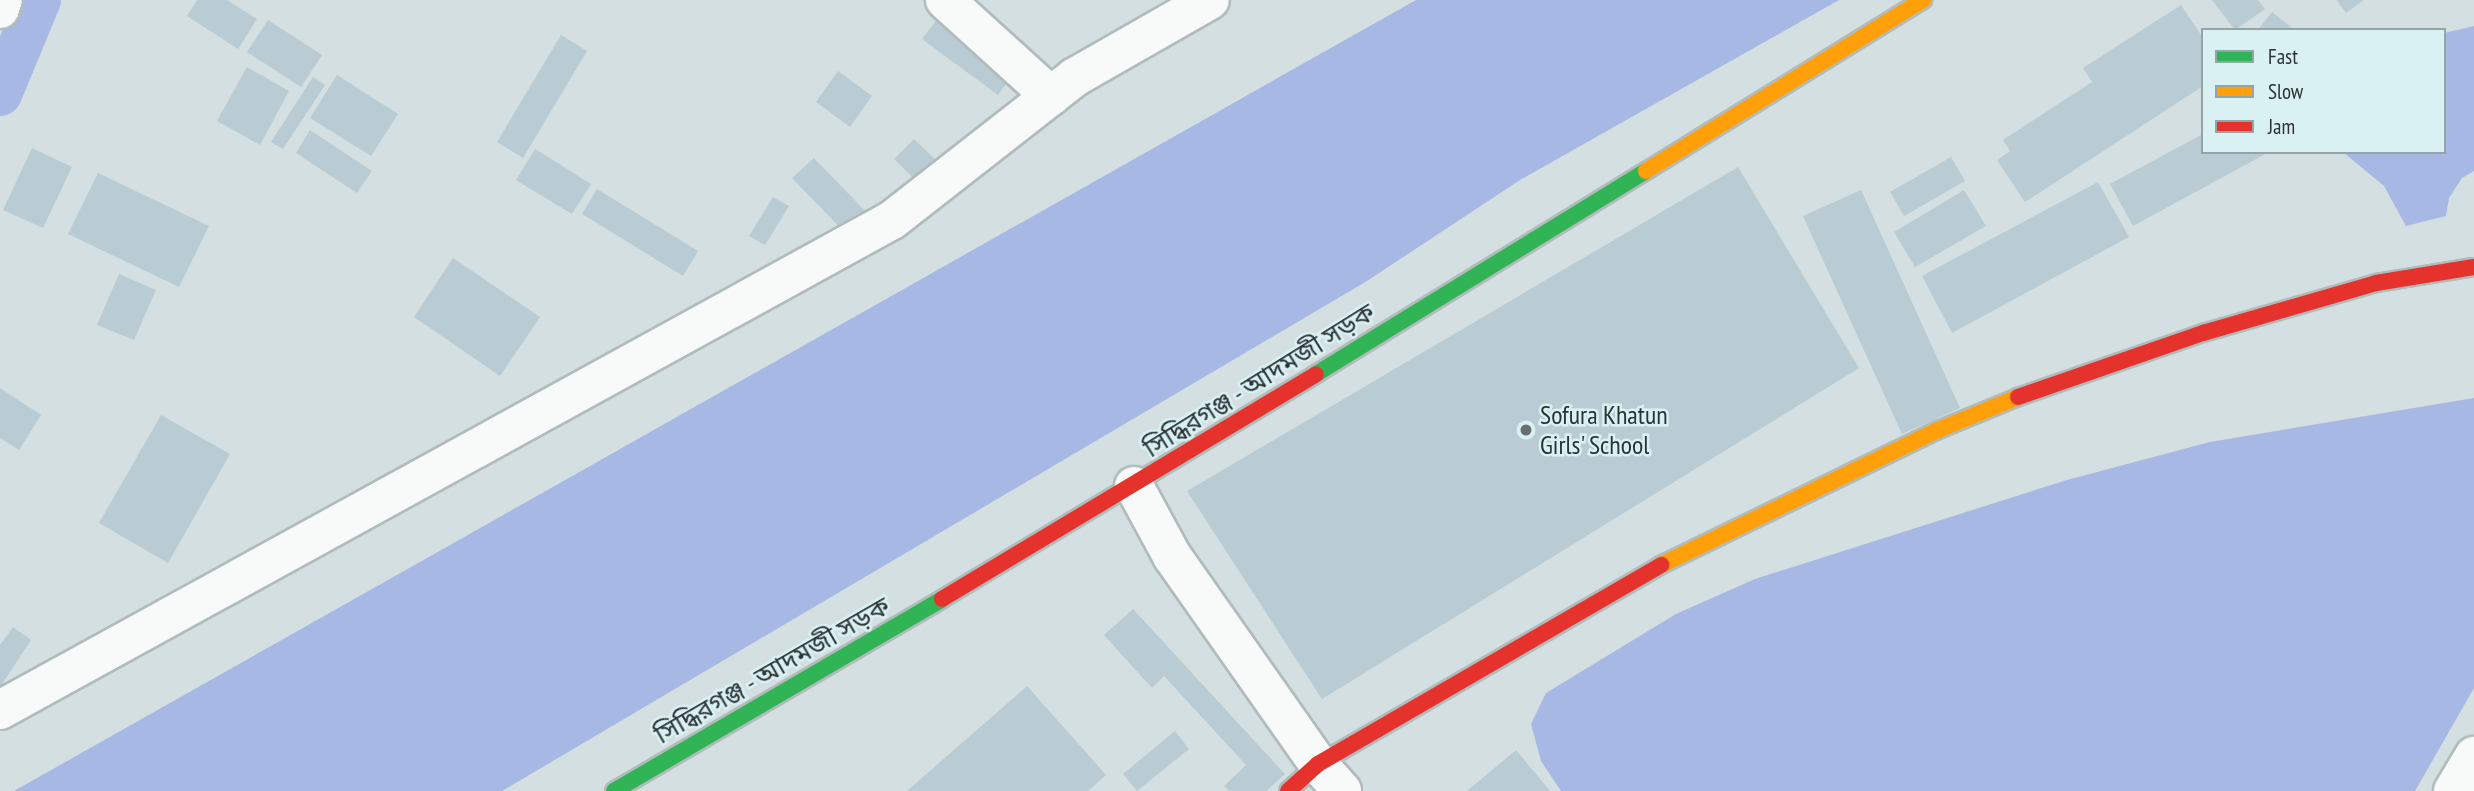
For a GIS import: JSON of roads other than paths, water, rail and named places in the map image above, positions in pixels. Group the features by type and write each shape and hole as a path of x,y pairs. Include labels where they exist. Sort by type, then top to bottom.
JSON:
{"main road":[{"name":"সিদ্ধিরগঞ্জ - আদমজী সড়ক","path":"614,791 1134,486 1923,0"},
{"path":"1288,791 1330,778 1695,545 1938,430 2059,380 2203,333 2376,283 2474,267"}],"street":[{"path":"0,9 3,0"},
{"path":"945,0 1051,96"},
{"path":"0,710 892,220 1075,77 1210,0"},
{"path":"1134,486 1172,556 1330,778"},
{"path":"2453,791 2474,757"}],"water":[{"path":"1416,0 1839,0 1520,180 1367,281 502,791 14,791"},
{"path":"2474,26 2474,171 2462,178 2449,198 2446,216 2406,226 2384,186 2345,154 2446,154 2446,33"},
{"path":"2474,398 2474,688 2415,791 1561,791 1541,761 1531,724 1546,693 1676,614 1755,579 2067,480 2210,442"}],"waterway":[{"path":"0,94 39,0"}],"place":[{"name":"Sofura Khatun Girls' School","path":"1526,430"}]}
